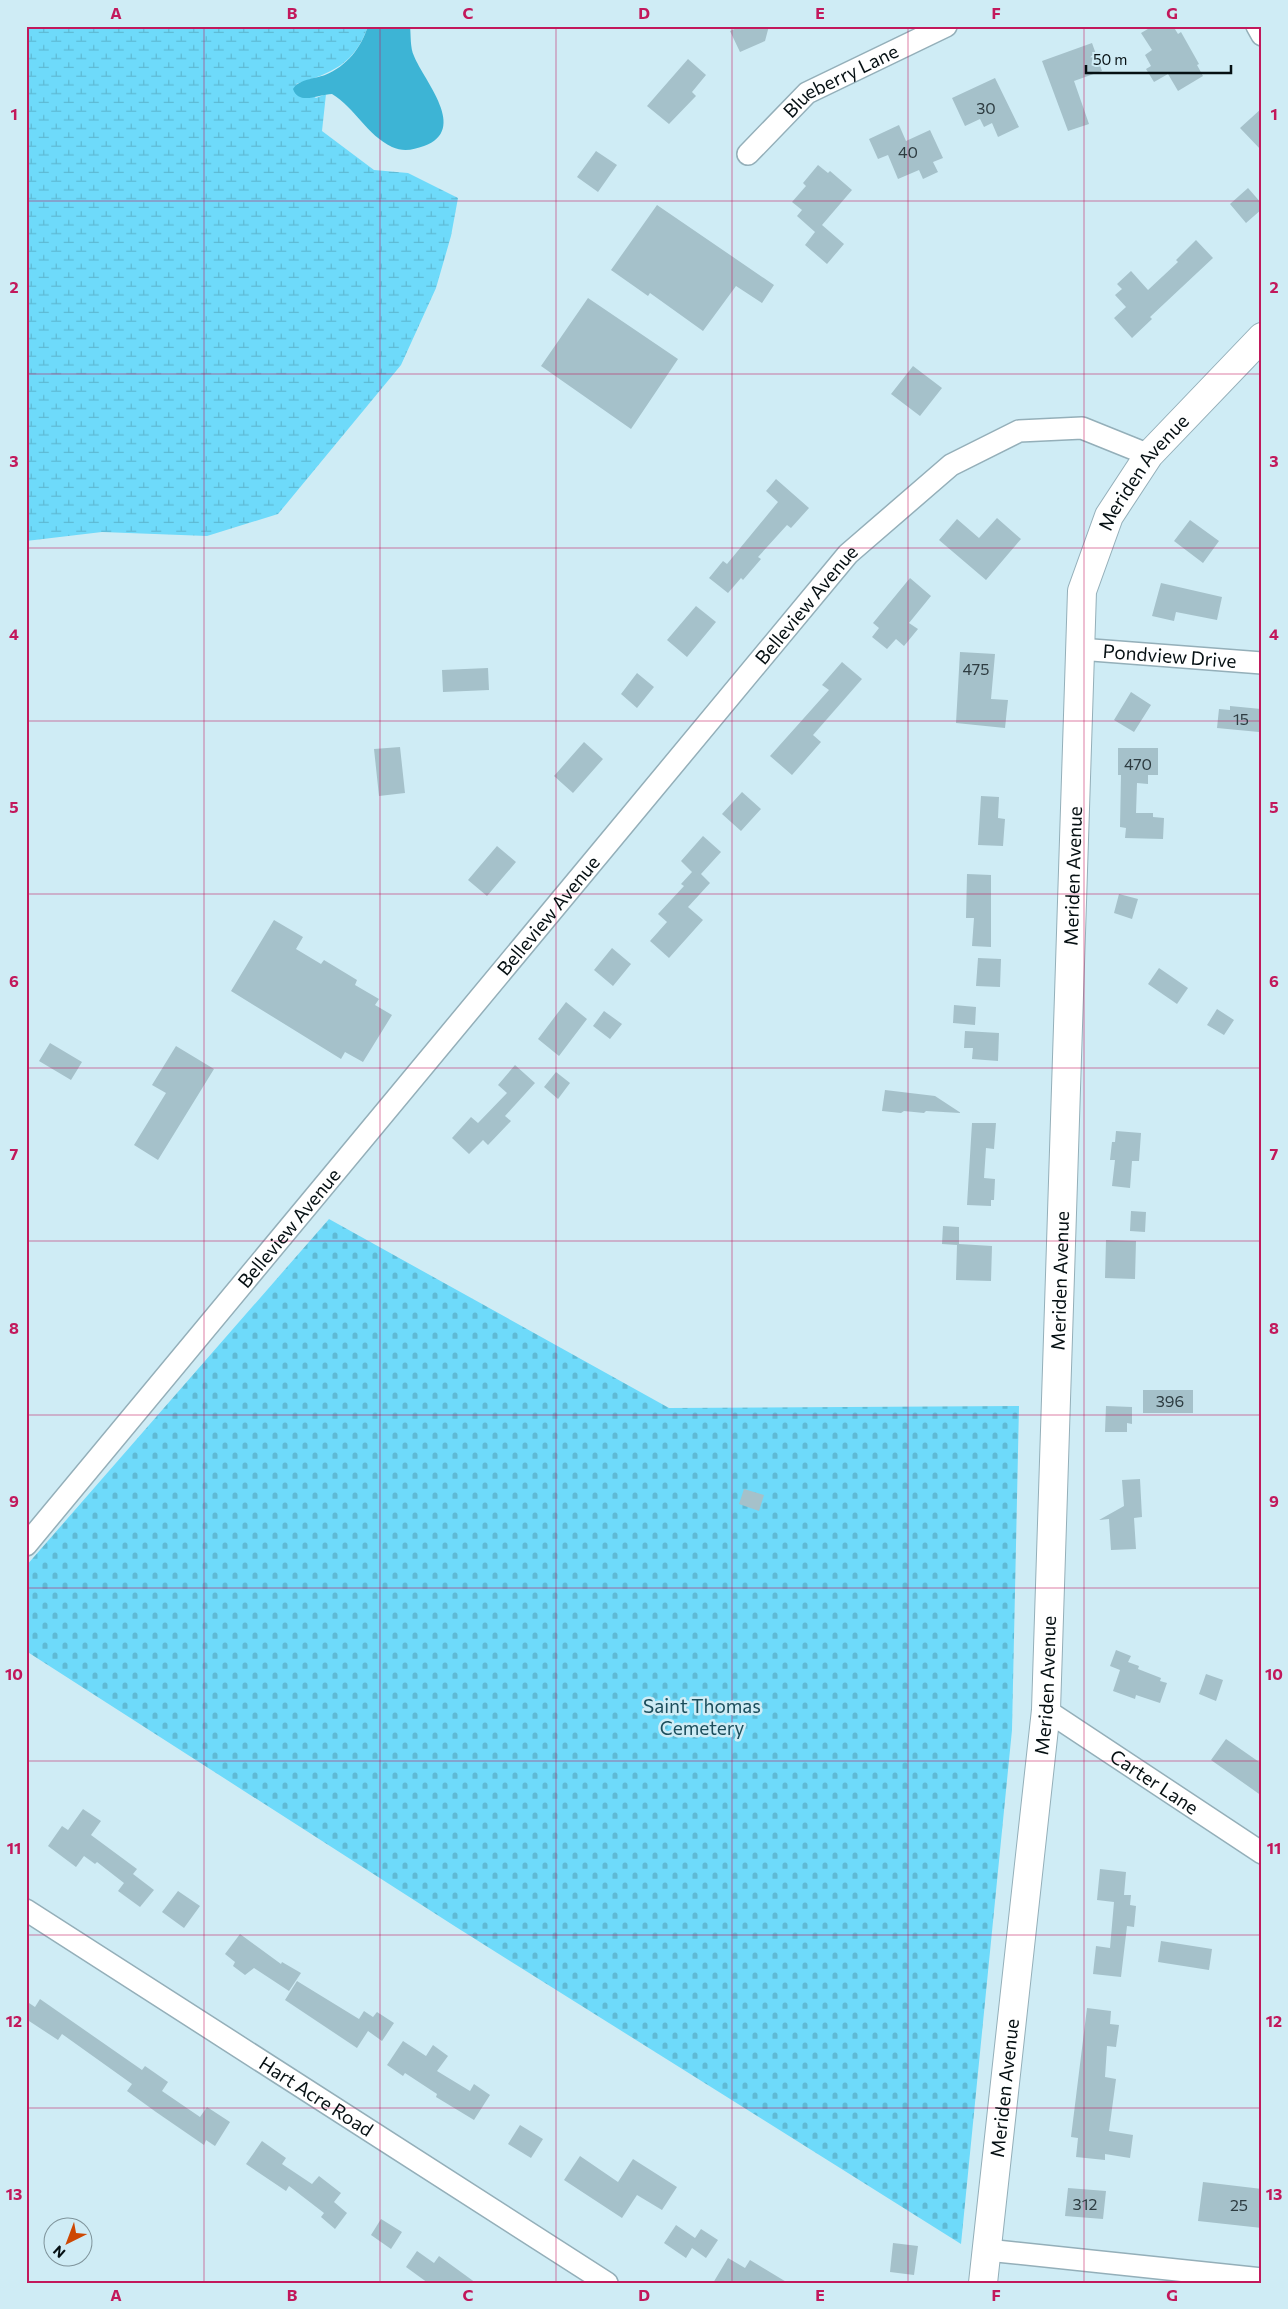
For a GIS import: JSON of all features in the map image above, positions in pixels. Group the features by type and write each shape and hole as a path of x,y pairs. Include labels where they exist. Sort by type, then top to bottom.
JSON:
{"main road":[{"name":"Meriden Avenue","path":"983,2283 1046,1710 1082,591 1109,516 1150,455 1262,337"}],"street":[{"name":"Blueberry Lane","path":"748,154 807,93 946,26"},
{"path":"1257,26 1262,35"},
{"name":"Belleview Avenue","path":"26,1545 848,554 951,465 1019,430 1082,428 1150,455"},
{"name":"Pondview Drive","path":"1079,649 1262,663"},
{"name":"Carter Lane","path":"1046,1710 1262,1853"},
{"name":"Hart Acre Road","path":"26,1910 607,2283"},
{"path":"987,2250 1262,2279"}],"green space":[{"path":"26,26 368,26 356,50 341,65 321,76 296,84 316,98 326,94 322,131 374,170 408,173 458,198 451,236 436,288 401,365 278,514 207,536 102,532 26,541"},
{"name":"Saint Thomas Cemetery","path":"329,1219 669,1408 1019,1406 1012,1730 961,2244 456,1927 26,1651 26,1566"}],"shaded area":[{"path":"368,26 410,26 413,53 440,104 443,117 443,129 437,139 424,146 408,150 392,147 375,136 348,106 332,94 305,98 296,94 293,89 303,81 325,75 340,67 357,49"}],"building":[{"path":"741,26 769,26 765,41 740,52 730,31"},
{"path":"1153,26 1173,26 1178,34 1181,32 1199,64 1197,65 1203,76 1178,91 1168,74 1154,82 1146,69 1151,66 1145,55 1152,50 1141,33"},
{"path":"1092,43 1102,71 1074,81 1089,124 1068,131 1042,61"},
{"path":"688,59 706,75 692,92 696,96 669,124 647,106"},
{"path":"995,78 1019,127 998,137 992,123 984,127 980,119 965,126 952,98"},
{"path":"1262,108 1262,151 1240,128"},
{"path":"899,125 906,141 930,130 943,158 933,162 938,172 923,179 919,170 898,179 888,155 878,159 869,139"},
{"path":"596,151 617,165 598,192 577,177"},
{"path":"818,165 828,173 830,171 852,190 822,225 844,244 827,264 805,245 815,232 797,216 802,210 792,202 806,186 803,183"},
{"path":"1248,188 1262,204 1262,209 1246,223 1230,204"},
{"path":"657,205 774,285 762,303 736,286 703,331 650,293 648,296 611,270"},
{"path":"1196,240 1213,258 1150,317 1152,319 1132,338 1114,318 1126,307 1115,295 1122,289 1117,284 1131,271 1148,290 1178,262 1176,260"},
{"path":"588,298 678,359 631,429 541,366"},
{"path":"913,366 942,388 920,416 891,394"},
{"path":"776,479 809,508 791,528 787,525 758,557 761,559 743,580 741,578 728,593 709,578 723,561 727,564 778,502 766,491"},
{"path":"997,518 1021,539 986,580 939,540 957,519 979,538"},
{"path":"1190,520 1219,541 1203,563 1174,541"},
{"path":"910,578 931,596 909,623 918,629 904,646 896,639 887,649 872,637 879,628 873,623"},
{"path":"1161,583 1222,597 1217,620 1176,612 1174,621 1152,616"},
{"path":"696,606 716,622 687,657 667,640"},
{"path":"960,652 995,654 991,699 1008,700 1005,728 956,723"},
{"path":"842,662 862,679 813,735 821,742 792,775 770,756 829,690 822,685"},
{"path":"488,668 489,690 443,692 442,670"},
{"path":"637,673 654,687 637,708 621,694"},
{"path":"1131,692 1151,705 1134,732 1114,720"},
{"path":"1230,706 1261,709 1259,732 1217,728 1219,709 1230,710"},
{"path":"584,742 603,759 573,793 554,776"},
{"path":"400,747 405,793 379,796 374,749"},
{"path":"1118,748 1158,748 1158,775 1148,775 1148,784 1137,783 1136,813 1153,813 1153,817 1164,818 1163,839 1125,838 1126,828 1120,827 1121,775 1118,775"},
{"path":"742,792 761,809 741,831 722,814"},
{"path":"981,796 999,797 998,818 1005,819 1003,846 978,845"},
{"path":"703,836 721,852 701,874 710,883 688,907 703,920 669,958 650,941 667,922 658,914 684,886 681,884 692,872 681,861"},
{"path":"497,846 516,862 487,896 468,880"},
{"path":"967,874 991,875 991,947 972,946 974,918 966,918"},
{"path":"1119,894 1138,899 1132,919 1114,913"},
{"path":"274,920 303,937 296,949 321,964 324,960 357,980 355,985 379,999 375,1005 392,1015 363,1062 345,1052 341,1059 231,991"},
{"path":"612,948 631,964 613,986 594,970"},
{"path":"978,958 1001,959 1000,987 976,986"},
{"path":"1159,968 1188,988 1177,1004 1148,984"},
{"path":"566,1002 587,1019 559,1056 538,1039"},
{"path":"954,1005 976,1007 975,1025 953,1023"},
{"path":"1217,1009 1234,1020 1224,1035 1207,1025"},
{"path":"604,1011 622,1024 610,1039 593,1026"},
{"path":"965,1031 999,1033 998,1061 972,1059 973,1048 964,1048"},
{"path":"50,1043 82,1062 71,1080 39,1061"},
{"path":"176,1046 214,1069 158,1160 134,1145 166,1093 152,1085"},
{"path":"515,1065 535,1083 505,1116 511,1121 488,1145 483,1140 469,1154 452,1138 471,1117 478,1123 507,1093 498,1085"},
{"path":"556,1072 570,1083 558,1099 544,1087"},
{"path":"885,1090 935,1096 961,1113 904,1111 901,1113 882,1111"},
{"path":"972,1123 996,1123 994,1149 986,1148 984,1178 995,1179 994,1200 991,1200 991,1206 967,1205"},
{"path":"1116,1131 1141,1133 1139,1161 1132,1161 1130,1188 1112,1186 1115,1160 1110,1160 1112,1142 1115,1142"},
{"path":"1131,1211 1146,1212 1145,1232 1130,1231"},
{"path":"943,1226 959,1227 959,1244 992,1246 991,1281 956,1280 957,1245 942,1244"},
{"path":"1106,1240 1136,1241 1135,1279 1105,1278"},
{"path":"1143,1390 1193,1390 1193,1413 1143,1413"},
{"path":"1106,1406 1132,1407 1132,1424 1127,1423 1127,1432 1105,1432"},
{"path":"1140,1479 1142,1517 1134,1518 1136,1549 1111,1550 1109,1519 1099,1520 1124,1506 1122,1480"},
{"path":"744,1489 764,1495 759,1511 739,1504"},
{"path":"1116,1650 1131,1656 1128,1662 1139,1666 1138,1669 1161,1678 1160,1681 1167,1683 1160,1703 1136,1695 1135,1699 1113,1691 1120,1670 1110,1666"},
{"path":"1206,1674 1223,1680 1216,1701 1199,1694"},
{"path":"1226,1739 1262,1764 1262,1796 1211,1760"},
{"path":"83,1809 101,1821 91,1835 137,1869 133,1874 154,1890 140,1907 118,1891 124,1883 97,1862 95,1864 84,1856 76,1867 48,1846 62,1826 68,1830"},
{"path":"1100,1869 1126,1872 1124,1895 1131,1895 1130,1905 1136,1906 1134,1927 1127,1926 1121,1977 1093,1974 1096,1946 1110,1948 1114,1902 1097,1900"},
{"path":"178,1891 200,1906 184,1928 162,1912"},
{"path":"240,1934 281,1964 282,1962 301,1973 289,1991 254,1968 245,1975 233,1966 235,1962 225,1954"},
{"path":"1161,1941 1212,1949 1209,1970 1158,1962"},
{"path":"297,1981 359,2019 364,2011 373,2017 377,2012 394,2023 382,2041 368,2031 357,2048 285,2000"},
{"path":"40,1999 142,2070 145,2066 168,2082 162,2091 200,2117 207,2107 230,2122 215,2146 206,2140 204,2145 127,2091 132,2084 62,2034 58,2040 26,2019 26,2001 35,2007"},
{"path":"1087,2008 1111,2011 1110,2024 1119,2025 1116,2047 1107,2046 1105,2077 1116,2079 1109,2131 1133,2135 1130,2158 1105,2154 1105,2160 1076,2157 1078,2138 1071,2137"},
{"path":"403,2041 426,2056 433,2045 448,2056 437,2071 470,2091 474,2084 490,2095 474,2120 436,2097 437,2094 405,2073 403,2076 387,2065"},
{"path":"520,2125 543,2139 531,2158 508,2144"},
{"path":"262,2141 286,2158 282,2164 312,2184 319,2176 341,2193 334,2202 347,2213 335,2229 321,2217 324,2213 289,2186 286,2191 246,2164"},
{"path":"580,2156 618,2182 633,2159 677,2187 662,2210 637,2195 622,2218 564,2180"},
{"path":"1203,2182 1262,2189 1262,2228 1198,2221"},
{"path":"1068,2188 1106,2191 1103,2219 1065,2216"},
{"path":"381,2219 402,2232 391,2249 371,2235"},
{"path":"676,2225 695,2238 701,2229 718,2240 706,2258 692,2248 686,2258 664,2243"},
{"path":"893,2243 918,2246 914,2275 890,2272"},
{"path":"417,2251 434,2263 439,2256 476,2283 428,2283 406,2267"},
{"path":"728,2258 745,2268 750,2260 788,2283 713,2283"}]}
